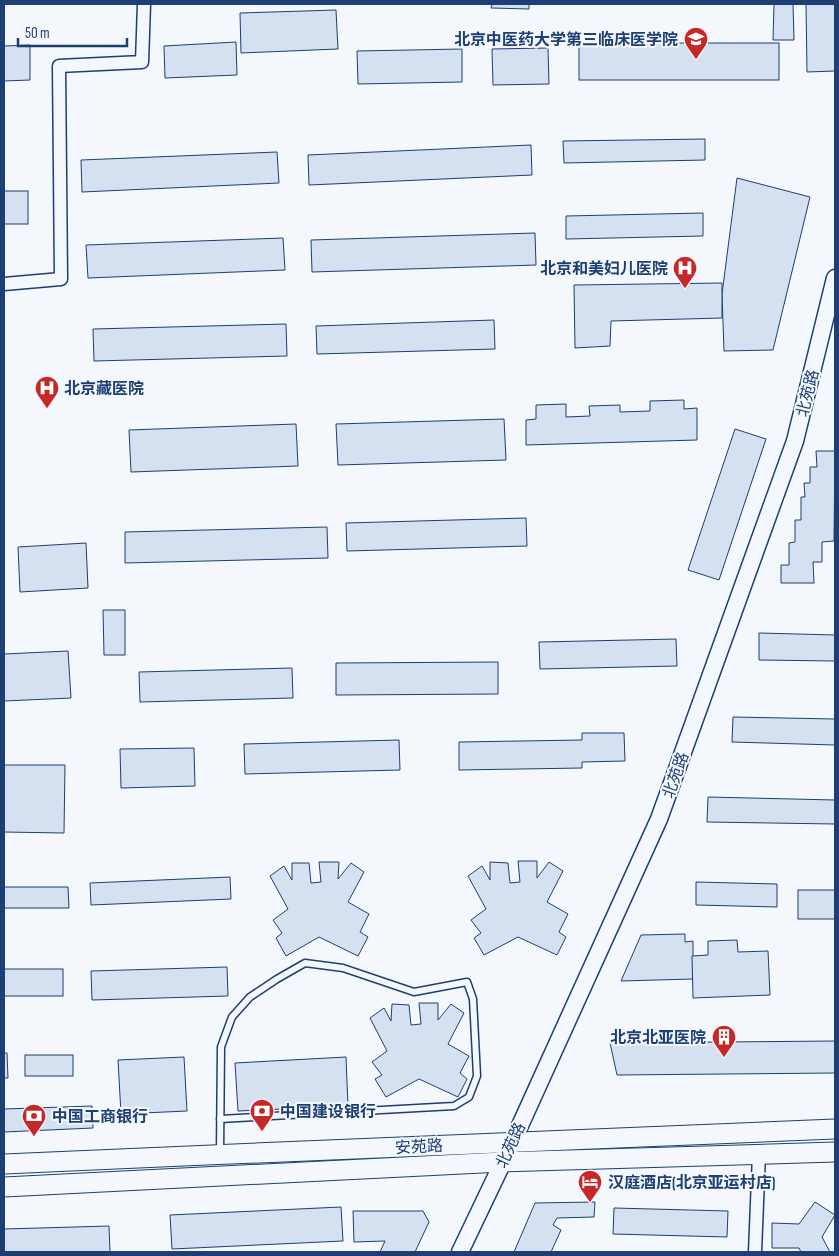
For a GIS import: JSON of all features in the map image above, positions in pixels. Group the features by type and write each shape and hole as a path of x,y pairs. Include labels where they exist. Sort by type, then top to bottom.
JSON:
{"main road":[{"name":"安苑路","path":"4,1164 513,1141 835,1129"},
{"name":"安苑路","path":"4,1187 502,1162 835,1152"}],"street":[{"path":"4,284 61,279 59,66 142,62 144,4"},
{"name":"北苑路","path":"460,1252 513,1141 659,819 795,442 835,278"},
{"path":"755,1252 759,1154"}],"lane":[{"path":"220,1119 454,1106 469,1097 477,1076 473,999 468,982 414,992 343,968 305,962 277,978 250,997 232,1017 221,1047 220,1119 220,1155"}],"building":[{"path":"492,4 529,4 529,9 491,8"},
{"path":"774,4 793,4 794,40 773,40"},
{"path":"806,4 835,4 835,71 807,72"},
{"path":"336,10 338,49 241,53 240,13"},
{"path":"236,42 237,75 165,78 164,46"},
{"path":"579,43 779,43 779,80 579,80"},
{"path":"30,45 30,80 4,81 4,46"},
{"path":"548,48 549,84 493,85 492,49"},
{"path":"462,49 462,82 358,84 357,51"},
{"path":"705,139 705,160 564,163 563,141"},
{"path":"531,145 532,175 309,185 308,155"},
{"path":"277,152 279,183 82,192 81,160"},
{"path":"737,178 810,197 773,350 724,351 722,294"},
{"path":"4,191 28,191 28,224 4,224"},
{"path":"703,213 703,236 566,239 566,216"},
{"path":"535,233 536,265 312,272 311,240"},
{"path":"283,238 285,270 88,278 86,245"},
{"path":"722,283 722,318 611,321 610,346 575,348 574,285"},
{"path":"494,320 495,349 317,354 316,326"},
{"path":"286,324 287,356 94,361 93,329"},
{"path":"684,400 684,409 697,408 697,440 526,445 526,420 536,419 536,405 566,404 566,417 590,416 589,406 620,405 620,412 650,411 650,401"},
{"path":"504,419 506,460 338,465 336,424"},
{"path":"296,424 298,466 131,472 129,430"},
{"path":"735,429 766,439 719,580 688,570"},
{"path":"816,451 835,451 834,541 822,542 822,562 813,562 814,583 781,583 781,565 789,565 789,543 795,542 795,520 801,520 801,497 805,497 804,483 810,483 810,467 817,467"},
{"path":"526,518 527,546 347,551 346,523"},
{"path":"327,527 328,558 125,563 125,532"},
{"path":"86,543 88,588 20,592 18,547"},
{"path":"103,610 125,610 125,655 104,655"},
{"path":"759,633 835,635 835,661 759,660"},
{"path":"676,639 677,666 540,669 539,642"},
{"path":"68,651 71,698 4,701 4,654"},
{"path":"498,662 498,694 336,695 336,663"},
{"path":"292,668 293,698 140,702 139,672"},
{"path":"733,717 835,719 835,745 732,742"},
{"path":"582,733 624,733 625,761 582,762 582,768 459,770 459,742 582,740"},
{"path":"399,740 400,770 245,774 244,744"},
{"path":"194,748 195,786 121,788 120,749"},
{"path":"4,765 65,765 64,833 4,832"},
{"path":"708,797 835,800 835,824 707,822"},
{"path":"518,861 537,861 537,878 549,862 563,871 547,902 568,914 559,932 566,937 557,955 518,937 484,955 474,938 481,933 471,920 486,909 468,876 482,866 490,880 490,862 508,863 510,883 520,882"},
{"path":"319,862 339,862 338,879 351,863 364,872 348,902 369,914 360,932 368,937 358,956 319,937 286,956 276,938 282,933 273,920 288,909 270,876 284,866 292,880 292,863 309,863 311,883 321,882"},
{"path":"230,877 231,899 91,905 90,883"},
{"path":"696,882 777,884 777,907 696,905"},
{"path":"4,887 68,887 69,908 4,908"},
{"path":"798,890 835,890 835,919 798,919"},
{"path":"685,934 685,942 693,941 693,979 621,981 641,935"},
{"path":"737,940 738,952 768,951 770,995 693,998 692,956 708,955 708,941"},
{"path":"227,967 228,996 92,1000 91,971"},
{"path":"4,969 63,969 63,996 4,996"},
{"path":"419,1003 438,1003 438,1020 451,1004 464,1013 448,1044 469,1056 460,1073 467,1079 458,1097 419,1079 386,1097 375,1079 382,1075 372,1062 387,1051 370,1018 384,1008 391,1021 392,1004 409,1005 411,1025 421,1024"},
{"name":"北京北亚医院","path":"835,1041 835,1073 617,1075 610,1043"},
{"path":"4,1053 7,1053 8,1078 4,1078"},
{"path":"25,1055 73,1055 73,1076 25,1076"},
{"path":"184,1057 187,1111 121,1114 118,1060"},
{"path":"346,1057 348,1106 238,1111 235,1063"},
{"path":"92,1106 93,1128 4,1132 4,1109"},
{"path":"595,1202 594,1217 557,1218 553,1225 561,1230 551,1252 514,1252 535,1203"},
{"path":"815,1202 835,1215 822,1237 830,1252 801,1252 799,1248 772,1248 772,1223 799,1224"},
{"path":"341,1207 343,1241 172,1249 170,1215"},
{"path":"614,1208 728,1211 727,1237 613,1234"},
{"path":"353,1211 423,1211 429,1222 415,1252 380,1252 385,1241 354,1242"},
{"path":"109,1226 110,1252 4,1252 4,1229"}],"place":[{"name":"北京中医药大学第三临床医学院","path":"696,60"},
{"name":"北京和美妇儿医院","path":"685,289"},
{"name":"北京藏医院","path":"47,409"},
{"name":"北京北亚医院","path":"724,1058"},
{"name":"中国建设银行","path":"262,1132"},
{"name":"中国工商银行","path":"34,1137"},
{"name":"汉庭酒店(北京亚运村店)","path":"590,1203"}]}
